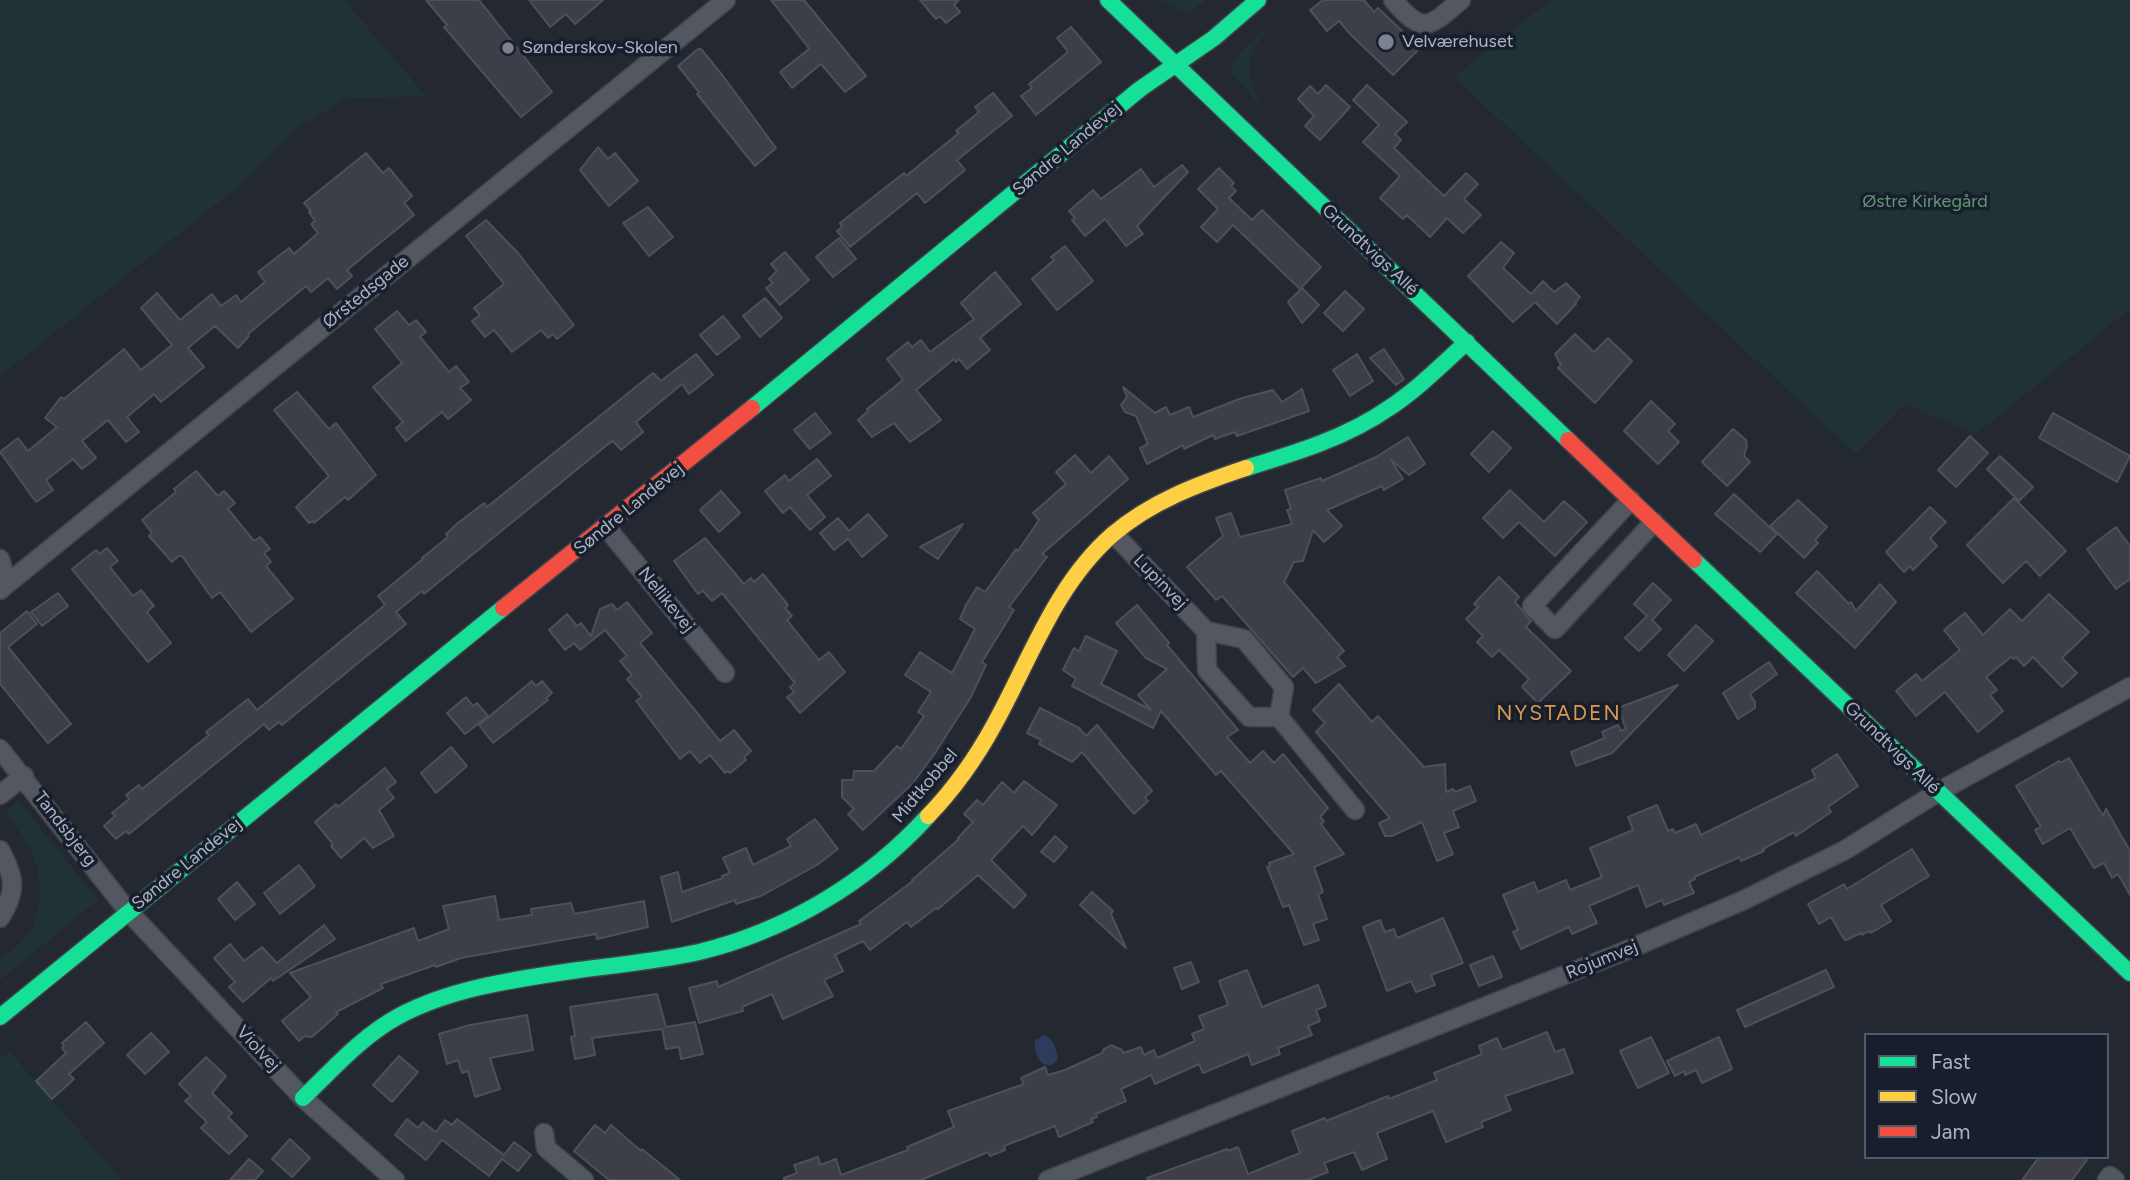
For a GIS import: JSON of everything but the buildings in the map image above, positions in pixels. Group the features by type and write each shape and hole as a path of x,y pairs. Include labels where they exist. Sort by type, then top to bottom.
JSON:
{"street":[{"name":"Ørstedsgade","path":"3,575 726,0"},
{"name":"Grundtvigs Allé","path":"1108,0 2130,973"},
{"name":"Søndre Landevej","path":"0,1017 856,324 1140,89 1174,63 1214,38 1258,0"},
{"path":"1393,0 1408,17 1420,24 1434,23 1461,0"},
{"name":"Midtkobbel","path":"303,1098 362,1040 414,1009 477,988 702,951 764,931 821,902 882,862 932,813 992,729 1050,614 1080,568 1114,534 1154,506 1199,483 1317,444 1365,423 1401,400 1467,342"},
{"path":"1631,500 1532,606 1555,629 1654,522"},
{"name":"Nellikevej","path":"606,527 725,673"},
{"name":"Lupinvej","path":"1114,534 1206,631"},
{"path":"1279,717 1249,717 1207,670 1206,631 1244,639 1252,648 1284,687 1279,717 1354,810"},
{"name":"Rojumvej","path":"1048,1180 1594,964 1744,900 1845,850 1938,792 2130,687"},
{"name":"Tandsbjerg","path":"0,749 128,911"},
{"path":"0,794 24,776"},
{"path":"0,850 12,872 11,901 0,918"},
{"name":"Violvej","path":"128,911 303,1098 395,1180"},
{"path":"544,1133 546,1148 584,1180"}],"green space":[{"path":"0,0 344,0 426,96 345,99 298,127 239,186 0,376"},
{"path":"1158,0 1207,0 1187,13"},
{"name":"Østre Kirkegård","path":"1551,0 2130,0 2130,309 1975,435 1905,403 1856,454 1454,77"},
{"path":"1265,33 1254,50 1249,66 1260,100 1257,102 1230,72 1239,54"},
{"path":"19,801 98,900 0,980 0,958 30,931 39,906 39,878 34,857 7,811"},
{"path":"9,1051 122,1180 0,1180 0,1059"}],"water":[{"path":"1045,1035 1053,1043 1057,1054 1057,1061 1047,1065 1037,1056 1035,1045 1035,1040"}],"traffic: fast":[{"path":"1108,0 1568,440"},
{"path":"752,408 1140,89 1214,38 1258,0"},
{"path":"1246,468 1320,444 1373,419 1410,393 1467,342"},
{"path":"1694,560 2130,973"},
{"path":"0,1017 503,608"},
{"path":"303,1098 348,1054 385,1024 441,998 510,981 699,952 763,931 824,901 852,882 905,840 928,816"}],"traffic: slow":[{"path":"928,816 956,784 980,749 1045,624 1092,555 1112,535 1142,513 1193,488 1246,468"}],"traffic: jam":[{"path":"503,608 752,408"},
{"path":"1568,440 1694,560"}],"place":[{"name":"Velværehuset","path":"1386,42"},
{"name":"Sønderskov-Skolen","path":"508,48"}],"district":[{"name":"NYSTADEN","path":"1559,714"}]}
